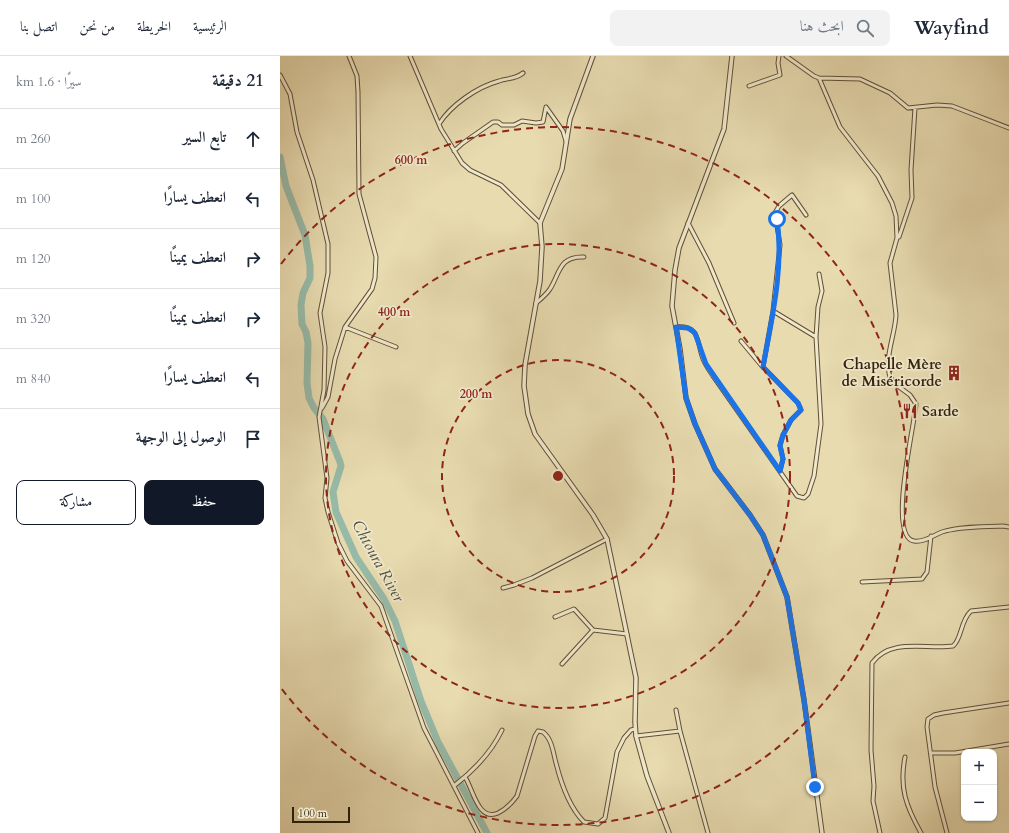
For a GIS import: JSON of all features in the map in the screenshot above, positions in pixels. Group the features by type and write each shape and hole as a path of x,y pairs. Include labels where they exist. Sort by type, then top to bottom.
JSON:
{"street":[{"path":"320,411 328,397 335,359 345,327 372,289 376,265 376,257 359,194 357,76 350,56"},
{"path":"410,56 439,124 454,151 467,168 501,185 540,223"},
{"path":"593,56 570,119 562,169 540,223 541,264 524,378 526,405 531,425 540,442 593,515 607,539 636,678 636,736 647,776 669,833"},
{"path":"732,56 724,129 680,248 675,270 672,301 686,398 695,424 715,469 747,510 763,535 787,597 804,700 822,833"},
{"path":"749,86 780,75 778,63 779,56"},
{"path":"786,56 814,76 819,78 860,79 890,93 905,106 915,108 937,105 952,106 1009,128"},
{"path":"439,124 449,111 462,100 488,85 519,76 523,73"},
{"path":"280,75 290,94 297,132 313,180 328,244 328,273 320,313 326,346 324,390 319,417 327,478 326,498 334,532 347,561 381,606 423,724 456,784 478,833"},
{"path":"819,78 840,126 878,176 889,196 896,216 897,238 890,263 896,323 889,349 889,374 891,381 910,395 916,404 903,493 903,527 906,537 918,542 944,531 1003,526 1009,527"},
{"path":"454,151 493,122 498,122 502,125 514,125 522,121 536,123 543,122 546,107 560,127 566,141"},
{"path":"897,238 900,237 912,198 911,170 915,108"},
{"path":"763,367 773,311 780,251 776,213 778,206 792,195 806,215"},
{"path":"688,223 709,263 734,323"},
{"path":"536,303 550,289 563,264 572,258 584,257"},
{"path":"676,327 688,328 695,333 706,364 797,496 801,498 806,496 814,476 822,424 816,337 817,315 822,291 819,274"},
{"path":"773,311 816,337"},
{"path":"345,327 396,347"},
{"path":"741,341 763,367 798,403 801,410 791,420 783,435 780,446 783,459 780,471"},
{"path":"862,582 922,579 926,572 931,536"},
{"path":"503,588 514,586 532,578 607,539"},
{"path":"880,833 873,801 874,786 871,750 872,663 887,652 901,646 953,646 957,641 965,618 971,611 1009,606"},
{"path":"555,617 574,609 593,630 627,634"},
{"path":"562,664 593,630"},
{"path":"946,833 935,787 927,723 930,717 1009,703"},
{"path":"676,710 680,731 708,833"},
{"path":"466,777 482,810 490,814 503,810 517,796 535,736 538,731 543,732 550,742 562,782 574,809 584,822 598,824 605,818 619,747 631,730 635,729"},
{"path":"456,784 466,777 496,740 502,730"},
{"path":"636,736 680,731"},
{"path":"931,753 955,753 1009,744"},
{"path":"905,757 902,772 904,791 910,814 921,833"}],"waterway":[{"name":"Chtoura River","path":"280,157 286,186 305,235 310,266 310,278 303,293 301,305 302,324 306,332 308,343 307,383 309,398 314,408 323,419 341,466 333,492 336,512 356,557 384,599 395,621 421,701 438,742 487,833"}],"place":[{"name":"Chapelle Mère de Miséricorde","path":"954,373"},
{"name":"Sarde","path":"910,411"}],"route":[{"path":"777,219 780,256 773,311 763,367 798,403 801,410 791,420 783,435 780,446 783,459 780,471 713,376 702,356 699,341 695,333 688,328 676,327 687,404 695,424 715,469 722,480 743,504 763,535 769,547 787,597 804,700 815,787"}]}
